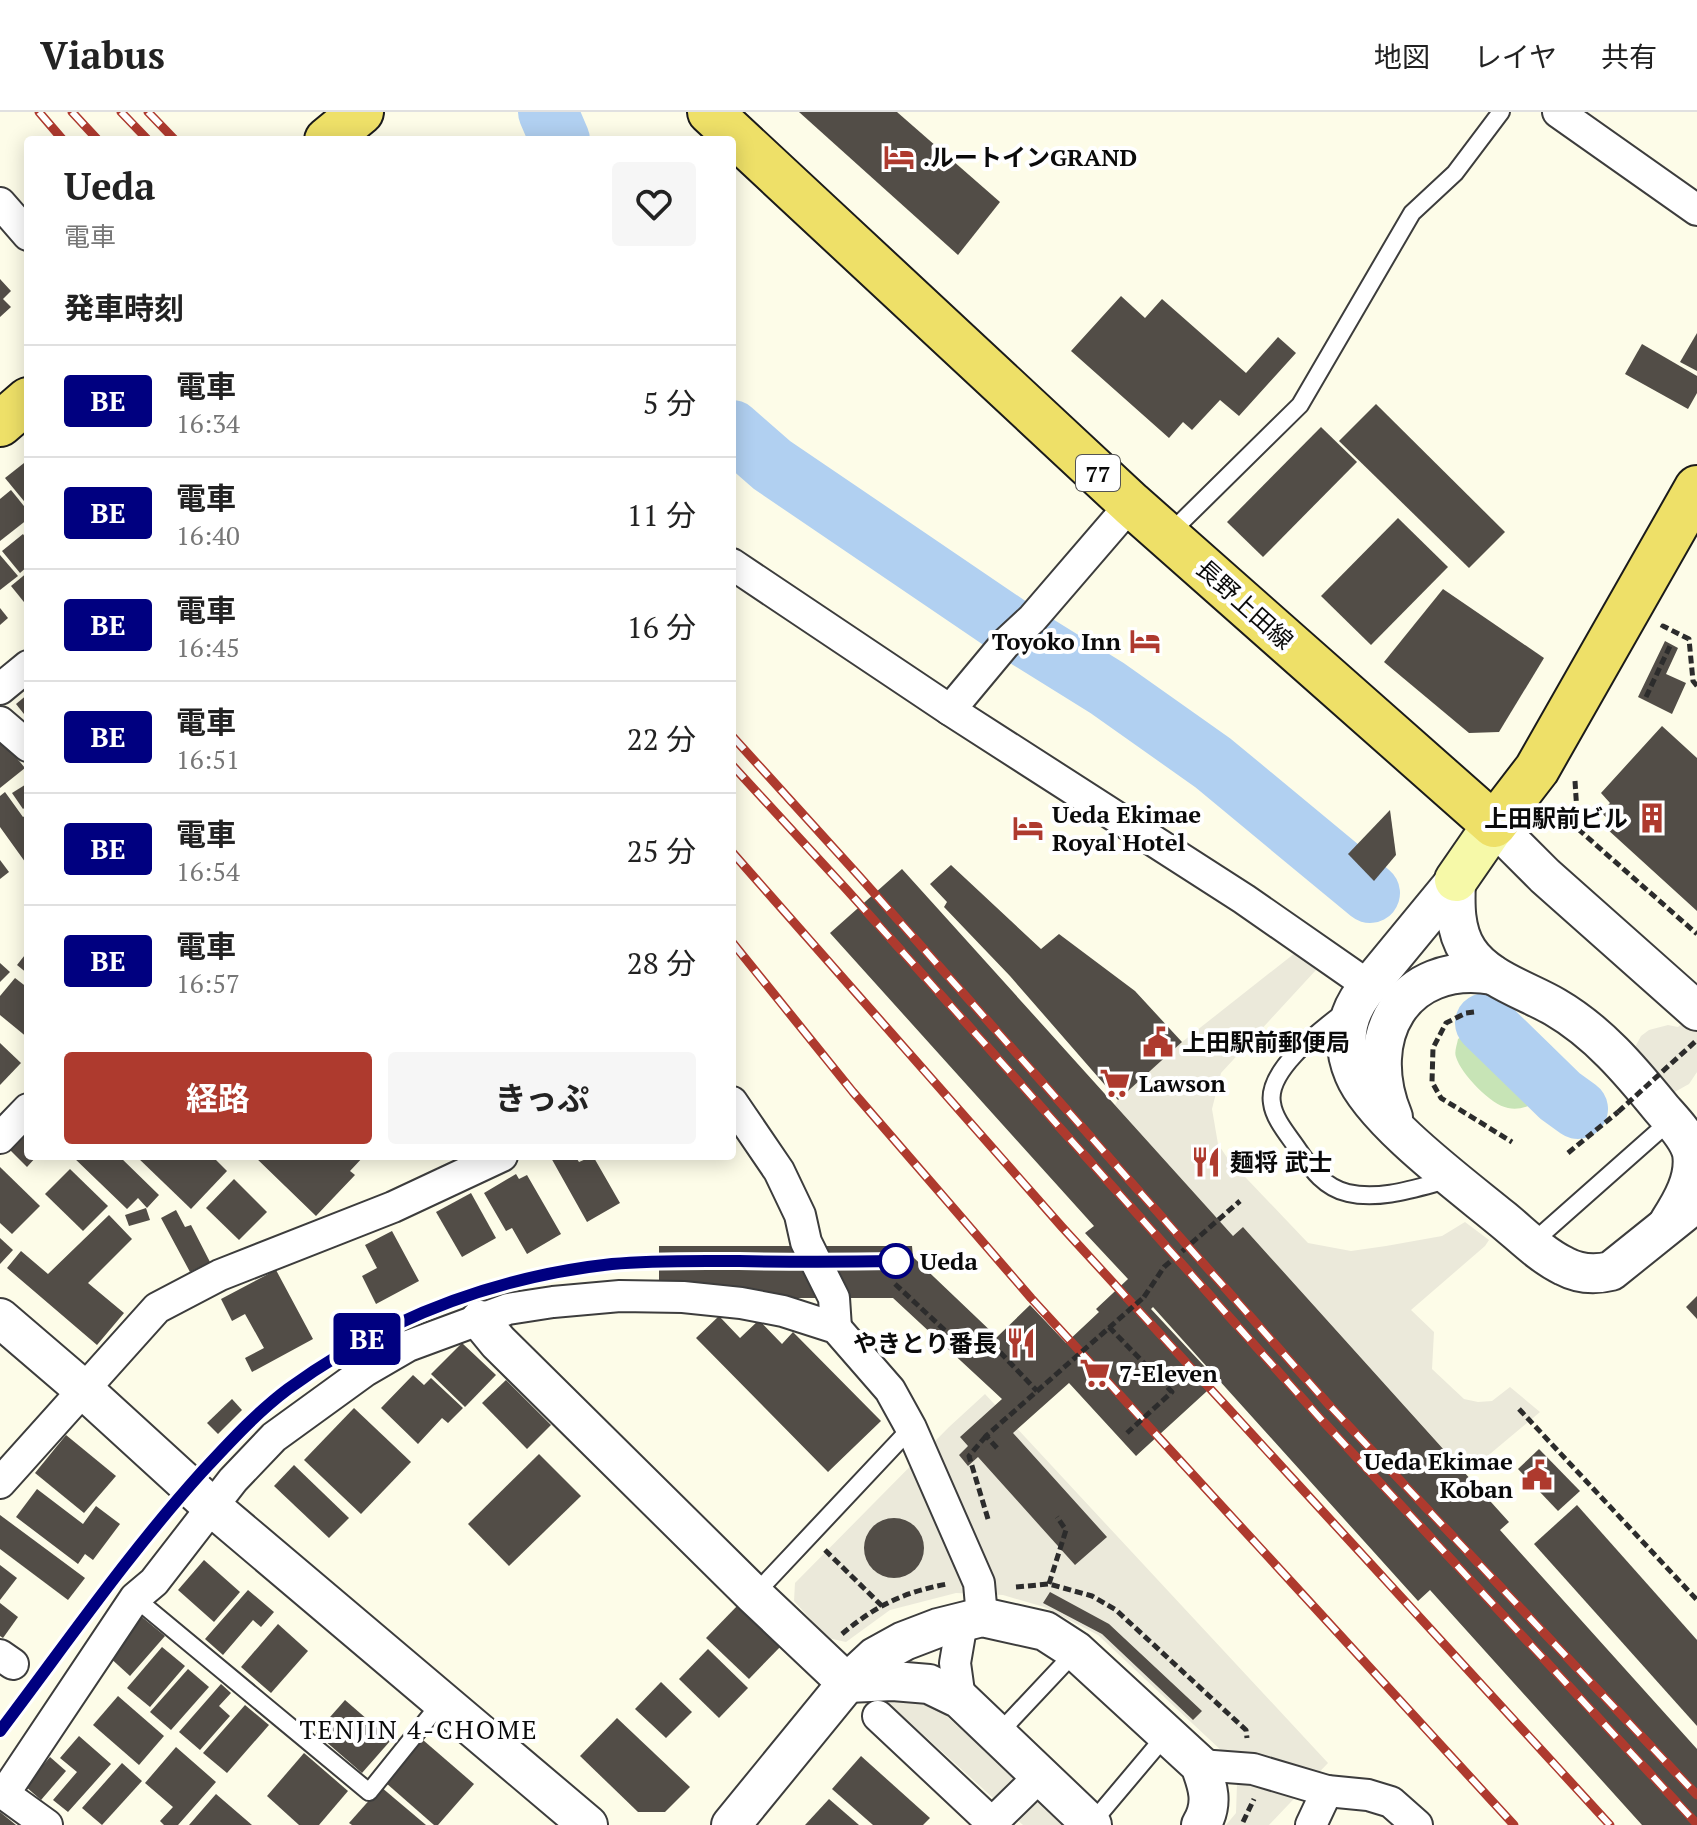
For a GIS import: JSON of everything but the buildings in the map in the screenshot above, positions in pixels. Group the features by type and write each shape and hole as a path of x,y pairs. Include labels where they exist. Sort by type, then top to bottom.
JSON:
{"main road":[{"path":"332,136 361,112"},
{"name":"長野上田線","path":"710,112 736,136"},
{"name":"長野上田線","path":"736,136 1131,504 1494,825"},
{"path":"0,424 24,403"},
{"path":"1456,880 1537,769 1697,488"}],"street":[{"path":"1558,112 1697,210"},
{"path":"0,203 24,230"},
{"path":"950,710 1131,504"},
{"path":"736,567 950,710 1244,899 1362,994"},
{"path":"0,689 24,669"},
{"path":"0,722 24,743"},
{"path":"1494,825 1545,876 1697,1011"},
{"path":"1410,935 1426,928 1455,932 1473,957 1493,975 1556,1007 1585,1027 1615,1055 1684,1133 1692,1154 1682,1213 1611,1271 1600,1274 1564,1267 1532,1243 1452,1179 1399,1130 1371,1101 1354,1076 1347,1042 1349,1021 1362,994 1410,935 1456,880"},
{"path":"1456,880 1457,917 1462,940"},
{"path":"1399,1130 1387,1102 1381,1073 1382,1047 1393,1017 1409,996 1435,979 1464,973 1493,975"},
{"path":"736,1108 779,1171 800,1215 806,1242 834,1298 836,1328"},
{"path":"0,1138 24,1113"},
{"path":"0,1483 157,1308 220,1275 393,1207 493,1160"},
{"path":"47,1825 2,1792 135,1598 154,1582 211,1506 274,1437 365,1371 408,1346 508,1309 553,1302 620,1296 683,1297 783,1311 836,1328 890,1390 911,1428 979,1583 972,1619 955,1663 960,1699"},
{"path":"0,1318 211,1506 588,1825"},
{"path":"480,1320 498,1342 847,1683 893,1681 929,1684 960,1699 1091,1825"},
{"path":"731,1825 847,1683 875,1657 904,1641 972,1619 1045,1631 1076,1651 1129,1698 1200,1765 1209,1787 1209,1804 1201,1825"},
{"path":"878,1716 993,1824 1040,1776"},
{"path":"1200,1765 1253,1769 1327,1791 1368,1795 1391,1802 1417,1825"},
{"path":"1311,1825 1327,1791"}],"lane":[{"path":"1168,535 1300,405 1412,213 1455,173 1501,112"},
{"path":"1362,994 1311,1039 1280,1073 1273,1088 1272,1107 1320,1179 1334,1189 1360,1195 1452,1179"},
{"path":"1532,1243 1684,1133"},
{"path":"754,1595 911,1428"},
{"path":"135,1598 369,1792 443,1700"},
{"path":"998,1734 1076,1651"},
{"path":"1091,1825 1166,1735"}],"path":[{"path":"1663,626 1689,639 1693,681 1697,686"},
{"path":"1646,697 1670,646"},
{"path":"1575,779 1578,829 1697,934"},
{"path":"1478,1012 1466,1013 1446,1023 1433,1048 1432,1082 1441,1098 1512,1142"},
{"path":"1568,1153 1697,1040"},
{"path":"969,1456 986,1436 1144,1297 1164,1267 1240,1201"},
{"path":"895,1284 966,1350 998,1350 1037,1391"},
{"path":"1109,1327 1172,1392 1127,1433"},
{"path":"1519,1409 1697,1600"},
{"path":"986,1436 997,1448"},
{"path":"1049,1584 1066,1530 1057,1517"},
{"path":"810,1536 882,1606"}],"green space":[{"path":"1499,1019 1515,1022 1540,1036 1562,1059 1565,1068 1567,1078 1562,1083 1541,1100 1525,1107 1508,1108 1493,1101 1470,1080 1456,1057 1458,1039 1477,1025"}],"shaded area":[{"path":"1295,953 1316,970 1221,1073 1212,1109 1218,1144 1228,1159 1308,1243 1351,1251 1442,1236 1465,1222 1489,1240 1411,1310 1434,1332 1432,1369 1464,1399 1492,1401 1510,1387 1540,1412 1466,1474 1243,1227 1233,1236 1115,1105 1182,1042"},
{"path":"1697,1010 1697,1072 1689,1084 1671,1094 1632,1053 1641,1036 1649,1030 1668,1025 1678,1027"},
{"path":"985,1394 1328,1763 1269,1825 1226,1825 1236,1813 1237,1784 1224,1753 1098,1635 1044,1607 1003,1595 956,1593 890,1610 846,1642 828,1638 794,1601 795,1583"},
{"path":"904,1698 924,1702 942,1712 1067,1825 1023,1825 885,1700"}],"waterway":[{"path":"548,112 558,136"},
{"path":"736,434 772,465 1028,639 1107,688 1213,763 1370,893"},
{"path":"1485,1023 1560,1096 1578,1109"}],"railway":[{"path":"39,112 60,136"},
{"path":"72,112 94,136"},
{"path":"121,112 144,136"},
{"path":"148,112 171,136"},
{"path":"736,740 1330,1406 1697,1795"},
{"path":"736,769 1319,1417 1697,1824"},
{"path":"736,857 1062,1227 1610,1825"},
{"path":"736,947 853,1092 1031,1298 1514,1825"},
{"path":"0,1731 123,1567 201,1473 276,1398 362,1341 441,1305 525,1279 568,1270 660,1261 896,1261"}],"train":[{"name":"BE","path":"0,1731 164,1514 219,1454 288,1389 384,1329 467,1295 513,1281 587,1267 663,1261 896,1261"}],"place":[{"name":".ルートインGRAND","path":"899,157"},
{"name":"Toyoko Inn","path":"1145,641"},
{"name":"上田駅前ビル","path":"1652,818"},
{"name":"Ueda Ekimae Royal Hotel","path":"1028,828"},
{"name":"上田駅前郵便局","path":"1158,1042"},
{"name":"Lawson","path":"1115,1083"},
{"name":"麺将 武士","path":"1206,1162"},
{"name":"Ueda","path":"896,1261"},
{"name":"やきとり番長","path":"1021,1343"},
{"name":"7-Eleven","path":"1095,1373"},
{"name":"Ueda Ekimae Koban","path":"1537,1475"}],"district":[{"name":"TENJIN 4-CHOME","path":"419,1729"}]}
